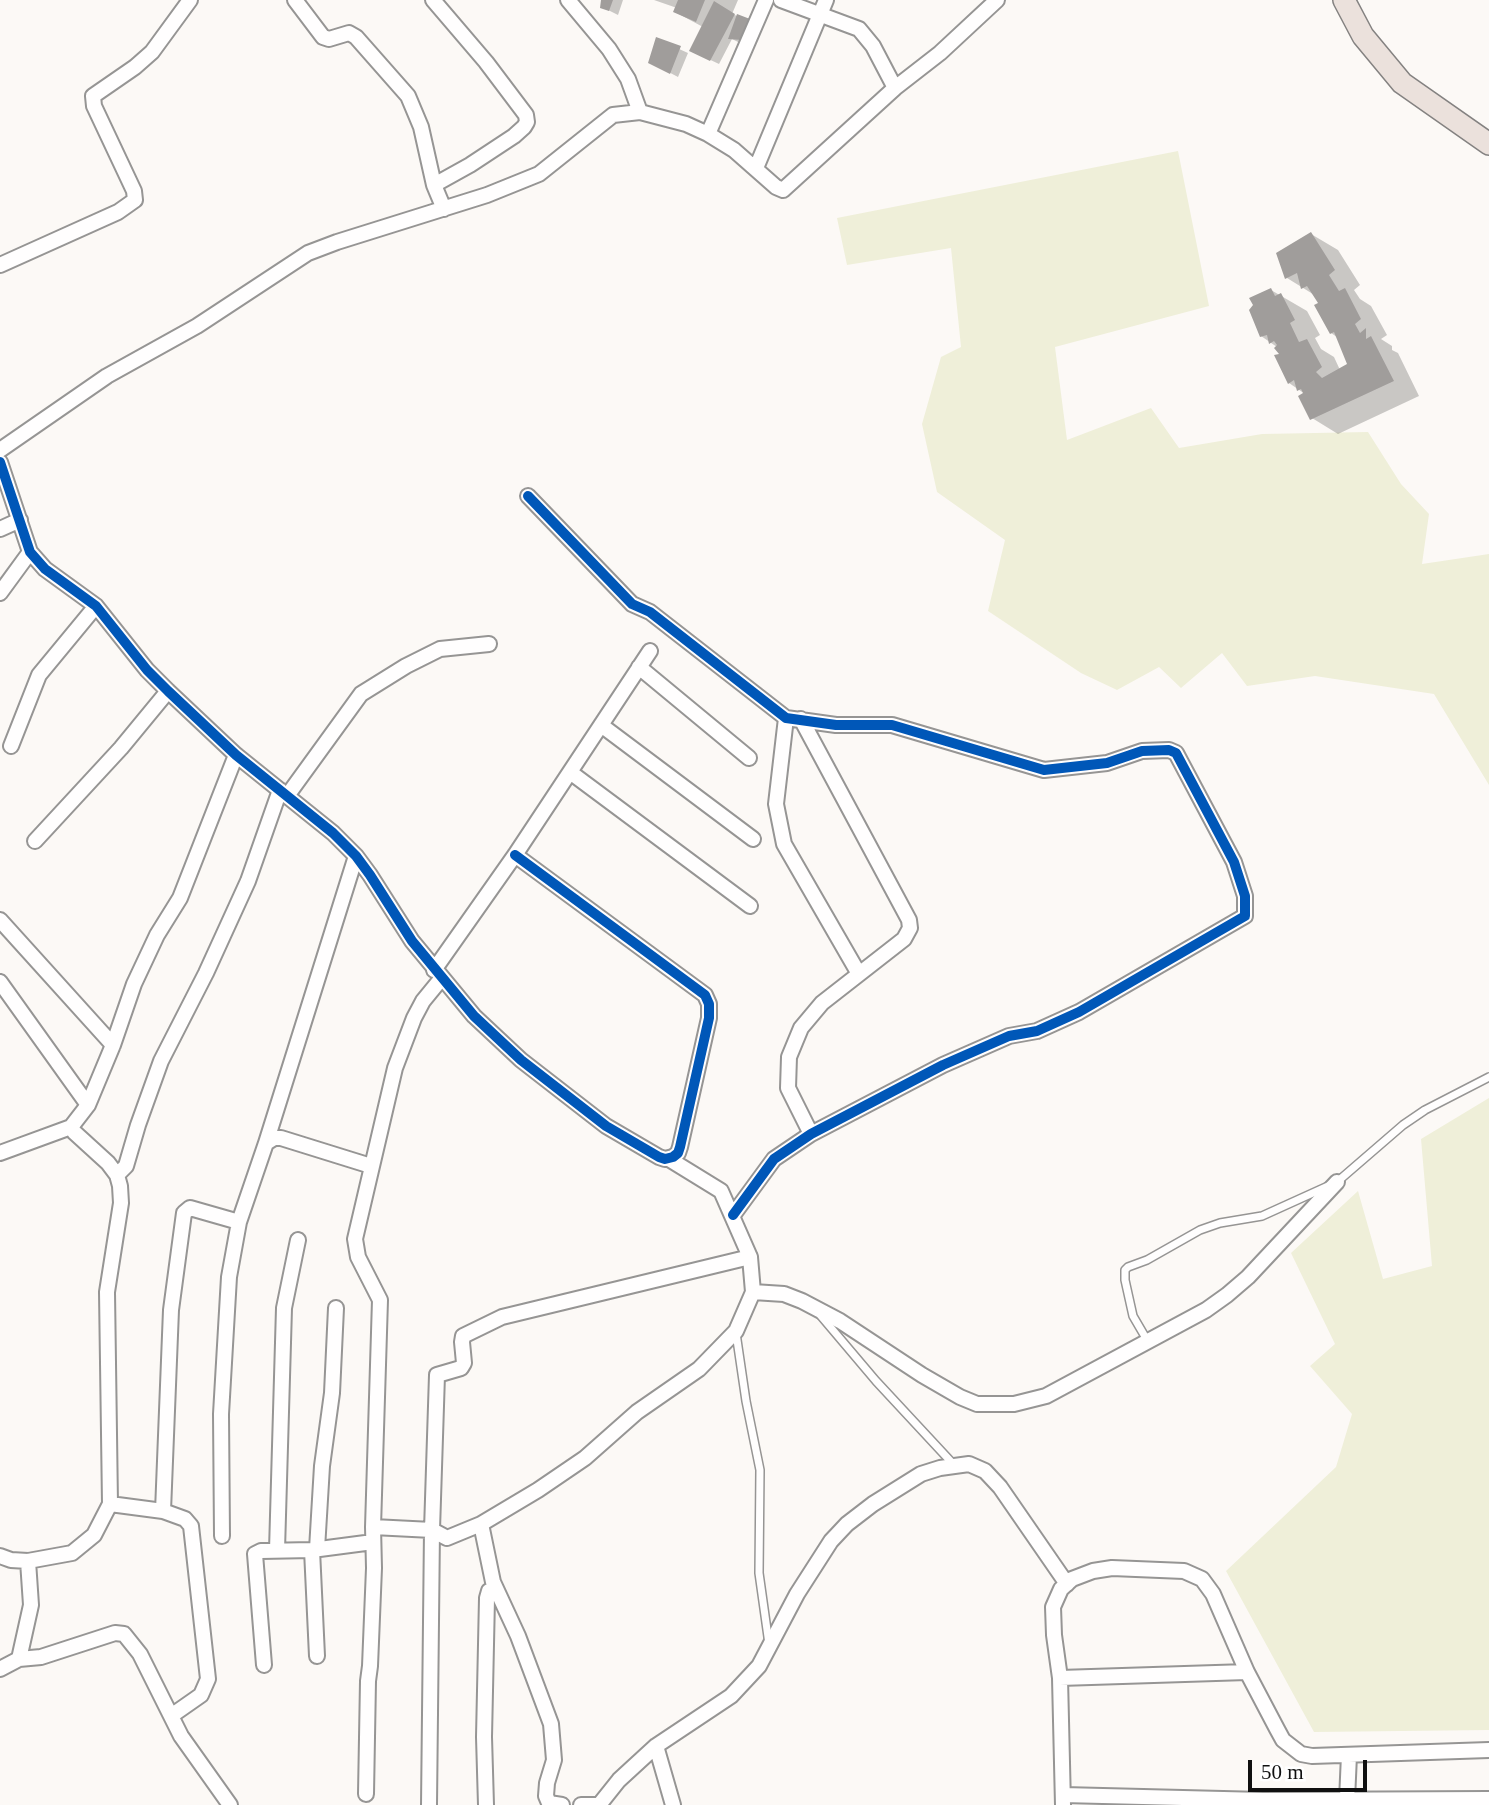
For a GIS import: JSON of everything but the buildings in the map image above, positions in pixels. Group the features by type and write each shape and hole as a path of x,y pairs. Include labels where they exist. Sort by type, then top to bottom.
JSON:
{"main road":[{"path":"1344,0 1363,36 1402,83 1489,144"}],"street":[{"path":"0,265 118,212 135,200 134,191 94,106 93,96 152,52 190,0"},
{"path":"295,0 323,37 333,38 349,33 356,37 408,96 421,127 434,185 444,209"},
{"path":"433,0 486,62 526,115 527,122 503,143 434,185"},
{"path":"568,0 609,48 628,79 640,112"},
{"path":"708,134 766,0"},
{"path":"781,0 859,29 873,46 895,88"},
{"path":"757,169 826,0"},
{"path":"0,450 119,369 197,326 308,253 487,195 539,174 608,117 622,112 640,112 670,118 708,134 757,169 776,187 785,189 895,88 940,53 998,0"},
{"path":"0,462 30,552 45,569 96,606 147,670 168,691 236,755 332,833 356,856 438,975 474,1016 521,1060 606,1126 659,1157 669,1159 721,1191 750,1257 753,1292 736,1331 699,1369 637,1412 586,1458 481,1524 447,1538 432,1531 373,1535 315,1549 261,1551 255,1554 264,1665"},
{"path":"528,496 632,604 650,612 786,718 836,725 892,725 1044,770 1107,764 1142,751 1169,750 1176,753 1228,850 1245,896 1245,916 1079,1012 1037,1031 1009,1036 943,1065 811,1134 774,1159 733,1215"},
{"path":"0,528 20,520"},
{"path":"0,593 30,552"},
{"path":"11,746 39,675 96,606"},
{"path":"117,1175 126,1167 161,1061 206,973 284,793 361,694 440,649 489,644"},
{"path":"366,1794 380,1300 355,1248 395,1068 414,1018 438,975 650,651"},
{"path":"639,667 749,758"},
{"path":"35,841 121,748 168,691"},
{"path":"786,718 776,804 784,844 859,974"},
{"path":"801,719 909,920 910,928 904,939 822,1003 801,1028 789,1057 788,1088 811,1134"},
{"path":"601,725 753,839"},
{"path":"0,1153 71,1127 88,1105 134,984 157,935 180,898 236,755"},
{"path":"570,772 750,906"},
{"path":"515,855 705,995 709,1004 709,1017 678,1153 669,1159"},
{"path":"222,1536 224,1359 229,1277 239,1222 356,856"},
{"path":"0,920 113,1045"},
{"path":"0,982 88,1105"},
{"path":"0,1556 28,1561 72,1552 94,1535 110,1504 107,1292 121,1203 117,1175 71,1127"},
{"path":"265,1143 281,1138 372,1166"},
{"path":"753,1292 784,1294 817,1309 922,1375 977,1404 1029,1402 1046,1396 1206,1310 1227,1295 1248,1277 1337,1182"},
{"path":"163,1511 171,1310 184,1213 190,1208 239,1222"},
{"path":"276,1550 284,1308 298,1240"},
{"path":"429,1805 435,1379 438,1373 458,1370 463,1366 463,1336 502,1317 750,1257"},
{"path":"317,1656 315,1549 321,1466 332,1393 336,1308"},
{"path":"581,1805 599,1805 619,1780 656,1746 731,1696 758,1666 815,1565 847,1524 921,1474 969,1464 992,1477 1066,1584"},
{"path":"110,1504 163,1511 185,1519 191,1527 208,1679 201,1695 171,1716"},
{"path":"481,1524 496,1589 518,1636 551,1724 554,1760 546,1796 549,1803 562,1805"},
{"path":"19,1659 31,1605 28,1561"},
{"path":"1489,1750 1312,1756 1301,1754 1291,1748 1277,1729 1247,1672 1213,1594 1202,1579 1194,1574 1112,1568 1093,1571 1066,1584 1053,1607 1060,1678 1063,1800 1263,1803 1489,1799"},
{"path":"486,1805 484,1737 487,1598 489,1591 496,1589"},
{"path":"0,1670 19,1659 41,1657 115,1633 124,1634 140,1654 181,1736 230,1805"},
{"path":"1060,1678 1247,1672"},
{"path":"656,1746 673,1805"},
{"path":"1347,1800 1349,1755"}],"lane":[{"path":"1147,1340 1133,1316 1125,1280 1125,1270 1128,1267 1147,1260 1200,1230 1220,1223 1262,1216 1337,1182 1403,1125 1425,1110 1489,1077"},
{"path":"817,1309 876,1381 956,1467"},
{"path":"736,1331 760,1473 759,1573 770,1648"}],"green space":[{"path":"1178,151 1209,306 1055,347 1067,440 1151,408 1179,448 1262,434 1368,432 1401,484 1429,514 1422,564 1489,554 1489,785 1434,694 1315,676 1247,686 1222,653 1181,688 1159,667 1117,690 1081,673 988,611 1005,540 937,492 922,424 941,357 961,347 951,248 847,265 837,218"},
{"path":"1489,1098 1489,1730 1314,1732 1226,1571 1336,1467 1352,1414 1310,1366 1335,1344 1291,1253 1358,1191 1383,1279 1432,1266 1421,1139"}],"cycle path":[{"path":"0,462 30,552 45,569 96,606 147,670 236,755 333,833 356,856 412,941 474,1016 521,1060 606,1126 659,1157 673,1157 680,1147 709,1018 709,1004 705,995 515,855"},
{"path":"528,496 632,604 650,612 786,718 836,725 892,725 1044,770 1107,763 1142,751 1169,750 1176,753 1234,862 1245,896 1245,916 1079,1012 1037,1031 1009,1036 943,1065 811,1134 774,1159 733,1215"}]}
